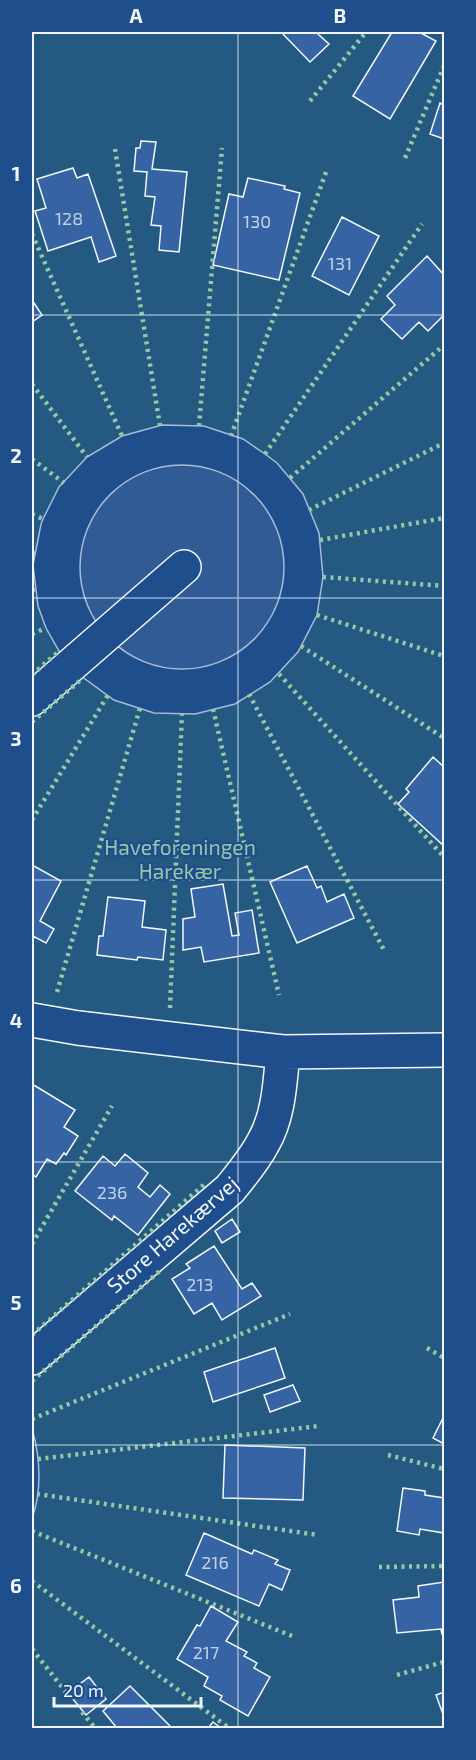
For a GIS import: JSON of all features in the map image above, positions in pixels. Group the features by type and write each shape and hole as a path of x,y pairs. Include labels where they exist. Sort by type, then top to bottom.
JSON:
{"street":[{"path":"32,699 184,567"},
{"path":"32,1020 78,1028 283,1052 444,1050"},
{"name":"Store Harekærvej","path":"32,1358 230,1189 249,1166 265,1141 274,1113 281,1085 283,1052"}],"green space":[{"name":"Haveforeningen Harekær","path":"32,32 444,32 444,1728 32,1728 32,1519 39,1474 32,1428","holes":["162,425 204,426 243,439 265,454 277,463 303,494 319,533 323,577 317,615 298,652 270,682 235,704 195,714 154,713 114,700 81,676 59,651 46,628 38,606 33,565 43,519 59,487 87,457 122,436"]}],"shaded area":[{"path":"172,465 192,465 221,472 247,488 261,502 277,528 284,567 277,606 261,632 247,646 212,665 192,669 172,669 143,662 117,646 103,632 84,597 80,577 80,557 87,528 103,502 117,488 152,469"}],"building":[{"path":"281,32 321,32 318,34 329,44 310,62"},
{"path":"392,32 419,32 436,41 390,119 353,96"},
{"path":"440,103 444,105 444,139 430,134"},
{"path":"141,141 156,142 152,169 187,172 179,252 159,250 161,226 151,225 155,197 145,196 147,172 134,171 136,148 140,148"},
{"path":"73,168 77,178 88,174 116,256 99,262 91,237 48,251 35,211 46,208 37,179"},
{"path":"248,178 285,186 284,189 300,193 279,280 213,265 229,194 243,197"},
{"path":"342,217 379,236 349,295 312,276"},
{"path":"427,256 444,275 444,315 428,331 419,322 402,339 381,319 395,305 387,296"},
{"path":"32,300 42,315 32,322"},
{"path":"433,757 444,767 444,846 398,804 409,792 406,789"},
{"path":"32,865 61,881 40,921 54,929 46,943 33,936 32,939"},
{"path":"307,866 317,888 321,886 327,902 344,894 354,918 297,943 270,882"},
{"path":"223,884 232,936 239,935 235,913 252,910 259,953 204,962 201,947 183,950 183,919 195,917 191,889"},
{"path":"108,897 145,901 142,927 166,930 163,960 138,957 137,960 97,955 99,936 103,936"},
{"path":"32,1084 75,1110 64,1127 78,1136 66,1155 64,1153 56,1164 47,1159 36,1177 32,1176"},
{"path":"125,1154 148,1173 138,1187 150,1197 160,1185 170,1194 138,1235 114,1216 112,1220 75,1191 103,1156 115,1166"},
{"path":"232,1219 240,1232 222,1243 215,1231"},
{"path":"214,1246 242,1289 252,1283 261,1296 222,1320 212,1303 194,1314 172,1279 190,1268 186,1264"},
{"path":"275,1348 285,1378 213,1402 204,1372"},
{"path":"293,1385 300,1401 270,1412 264,1395"},
{"path":"444,1416 444,1444 433,1438"},
{"path":"225,1445 305,1448 303,1500 223,1498"},
{"path":"403,1488 425,1491 425,1495 444,1498 444,1533 420,1529 419,1535 397,1531"},
{"path":"204,1533 252,1554 254,1550 278,1560 275,1564 290,1570 282,1590 269,1584 259,1606 186,1575"},
{"path":"444,1582 444,1634 441,1629 397,1633 393,1600 419,1597 418,1586"},
{"path":"211,1606 238,1622 226,1641 247,1652 244,1656 257,1663 254,1668 270,1677 248,1716 220,1700 222,1696 204,1686 208,1677 177,1659"},
{"path":"89,1677 106,1699 86,1715 68,1693"},
{"path":"130,1686 172,1728 117,1728 103,1711"},
{"path":"444,1692 444,1717 436,1695"},
{"path":"213,1722 221,1728 208,1728"}],"hedge":[{"path":"310,101 366,32"},
{"path":"405,158 444,66"},
{"path":"199,426 222,148"},
{"path":"115,149 160,426"},
{"path":"231,436 326,172"},
{"path":"265,454 422,224"},
{"path":"32,234 122,436"},
{"path":"290,478 444,345"},
{"path":"32,384 87,457"},
{"path":"309,510 444,443"},
{"path":"32,459 64,483"},
{"path":"32,514 43,519"},
{"path":"320,540 444,518"},
{"path":"32,553 36,554"},
{"path":"323,577 444,586"},
{"path":"32,590 37,589"},
{"path":"317,615 444,656"},
{"path":"32,634 46,628"},
{"path":"301,646 444,738"},
{"path":"32,675 59,651"},
{"path":"279,674 444,857"},
{"path":"32,722 83,678"},
{"path":"249,694 385,952"},
{"path":"32,820 108,695"},
{"path":"57,992 140,708"},
{"path":"213,709 279,995"},
{"path":"170,1008 182,713"},
{"path":"32,1244 112,1106"},
{"path":"32,1335 207,1182"},
{"path":"32,1381 162,1269"},
{"path":"32,1419 290,1314"},
{"path":"427,1348 444,1358"},
{"path":"38,1459 319,1426"},
{"path":"388,1455 444,1469"},
{"path":"37,1494 318,1535"},
{"path":"32,1531 292,1636"},
{"path":"379,1567 444,1566"},
{"path":"32,1581 229,1728"},
{"path":"32,1649 69,1696"},
{"path":"397,1675 444,1662"},
{"path":"82,1712 95,1728"}]}
